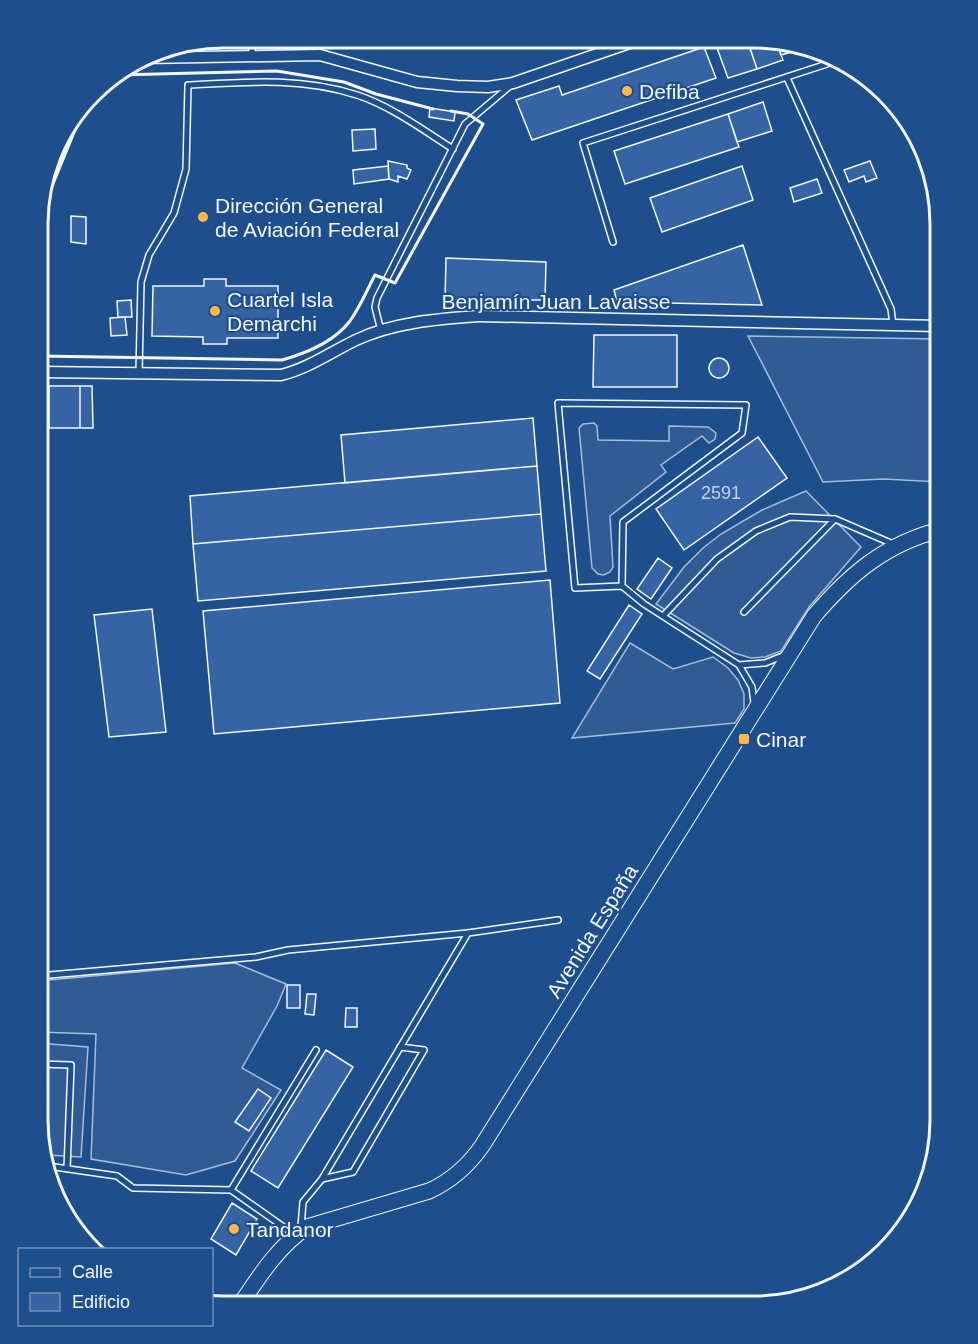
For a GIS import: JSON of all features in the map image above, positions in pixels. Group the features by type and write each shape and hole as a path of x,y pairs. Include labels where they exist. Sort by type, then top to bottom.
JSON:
{"street":[{"path":"167,58 320,55 417,82 488,87 513,83 615,48"},
{"name":"Benjamín Juan Lavaisse","path":"48,372 281,375 299,370 357,339 381,331 438,319 480,316 930,326"},
{"name":"Avenida España","path":"247,1296 269,1265 298,1234 318,1223 429,1191 446,1182 468,1164 482,1146 814,616 837,590 878,555 930,534"}],"lane":[{"path":"252,48 252,56"},
{"path":"613,242 583,143 827,64"},
{"path":"787,78 891,309 893,325"},
{"path":"139,373 141,282 149,255 174,213 183,181 187,154 188,85 290,82 357,95 388,110 453,149"},
{"path":"381,331 375,308 377,298 465,124 513,83"},
{"path":"622,586 623,522 742,433 746,405 558,403 575,588 622,586 663,616 739,665 752,687 754,711"},
{"path":"663,616 717,560 756,531 790,517 835,519 897,546"},
{"path":"744,612 835,519"},
{"path":"739,665 765,663 791,651"},
{"path":"48,975 256,957 288,950 468,933 558,920"},
{"path":"55,1167 117,1176 134,1188 231,1190 298,1234 303,1202 322,1179 468,933"},
{"path":"322,1179 353,1172 424,1050 400,1047"},
{"path":"231,1190 316,1050"},
{"path":"48,1064 71,1065 67,1169"}],"shaded area":[{"path":"748,336 930,339 930,481 883,479 823,482"},
{"path":"594,423 597,426 598,440 669,441 669,426 708,427 716,433 715,439 709,443 702,436 661,465 666,472 610,516 613,567 604,575 598,574 592,568 579,428 583,424"},
{"path":"806,491 861,547 809,607 781,651 765,657 751,658 734,653 656,604 684,567 721,534 762,510"},
{"path":"630,643 673,669 713,657 728,668 738,680 744,694 744,709 735,723 572,738"},
{"path":"235,963 286,984 277,1006 242,1068 281,1090 235,1161 186,1175 91,1159 96,1034 48,1032 48,980"},
{"path":"48,1044 88,1047 81,1157 52,1155 48,1120"}],"building":[{"name":"Defiba","path":"701,48 704,48 716,78 532,140 516,100 559,86 562,95"},
{"path":"717,48 750,48 757,69 728,78"},
{"path":"750,48 779,50 783,60 757,69"},
{"path":"779,50 790,52 781,55"},
{"path":"763,102 772,131 737,142 728,114"},
{"path":"430,108 455,112 454,121 429,117"},
{"path":"728,114 739,147 625,184 614,151"},
{"path":"375,129 376,149 353,151 352,130"},
{"path":"388,161 407,165 407,168 411,170 407,179 398,176 398,182 389,179"},
{"path":"870,161 877,178 866,182 864,176 849,182 844,170"},
{"path":"388,166 389,179 354,184 353,170"},
{"path":"742,166 753,200 662,232 650,198"},
{"path":"817,179 822,193 794,202 790,188"},
{"path":"71,216 86,217 86,244 71,242"},
{"path":"743,245 762,305 617,302 614,290"},
{"path":"446,258 546,262 545,300 445,300"},
{"name":"Cuartel Isla Demarchi","path":"204,279 226,279 226,286 278,286 278,338 227,338 227,344 203,344 203,337 152,336 153,286 204,286"},
{"path":"131,300 132,317 118,317 117,301"},
{"path":"125,317 127,335 111,336 110,318"},
{"path":"594,335 677,335 677,387 593,387"},
{"path":"719,358 726,361 729,368 726,375 719,378 712,375 709,368 712,361"},
{"path":"49,386 80,386 80,428 49,428"},
{"path":"80,386 92,386 93,428 80,428"},
{"path":"533,418 537,466 345,483 341,435"},
{"path":"758,437 787,478 684,550 656,509"},
{"path":"537,466 541,514 193,544 190,496"},
{"path":"541,514 546,571 198,601 193,544"},
{"path":"658,558 672,568 651,599 637,589"},
{"path":"550,580 560,703 214,734 203,611"},
{"path":"629,605 642,614 600,679 587,671"},
{"path":"152,609 166,732 109,737 94,615"},
{"path":"287,985 300,985 300,1008 287,1008"},
{"path":"307,994 316,994 314,1015 305,1014"},
{"path":"346,1008 357,1008 357,1027 345,1027"},
{"path":"326,1050 353,1067 278,1188 251,1171"},
{"path":"258,1089 271,1098 249,1131 235,1122"},
{"name":"Tandanor","path":"232,1203 257,1219 236,1255 211,1239"}],"wall":[{"path":"132,75 277,71 344,82 376,94 433,109"},
{"path":"48,356 282,360 328,341 350,321 375,275 395,283 483,124 468,114 451,111"},
{"path":"53,183 74,133"}],"place":[{"name":"Defiba","path":"627,91"},
{"name":"Dirección General de Aviación Federal","path":"203,217"},
{"name":"Cuartel Isla Demarchi","path":"215,311"},
{"name":"Cinar","path":"744,739"},
{"name":"Tandanor","path":"234,1229"}]}
